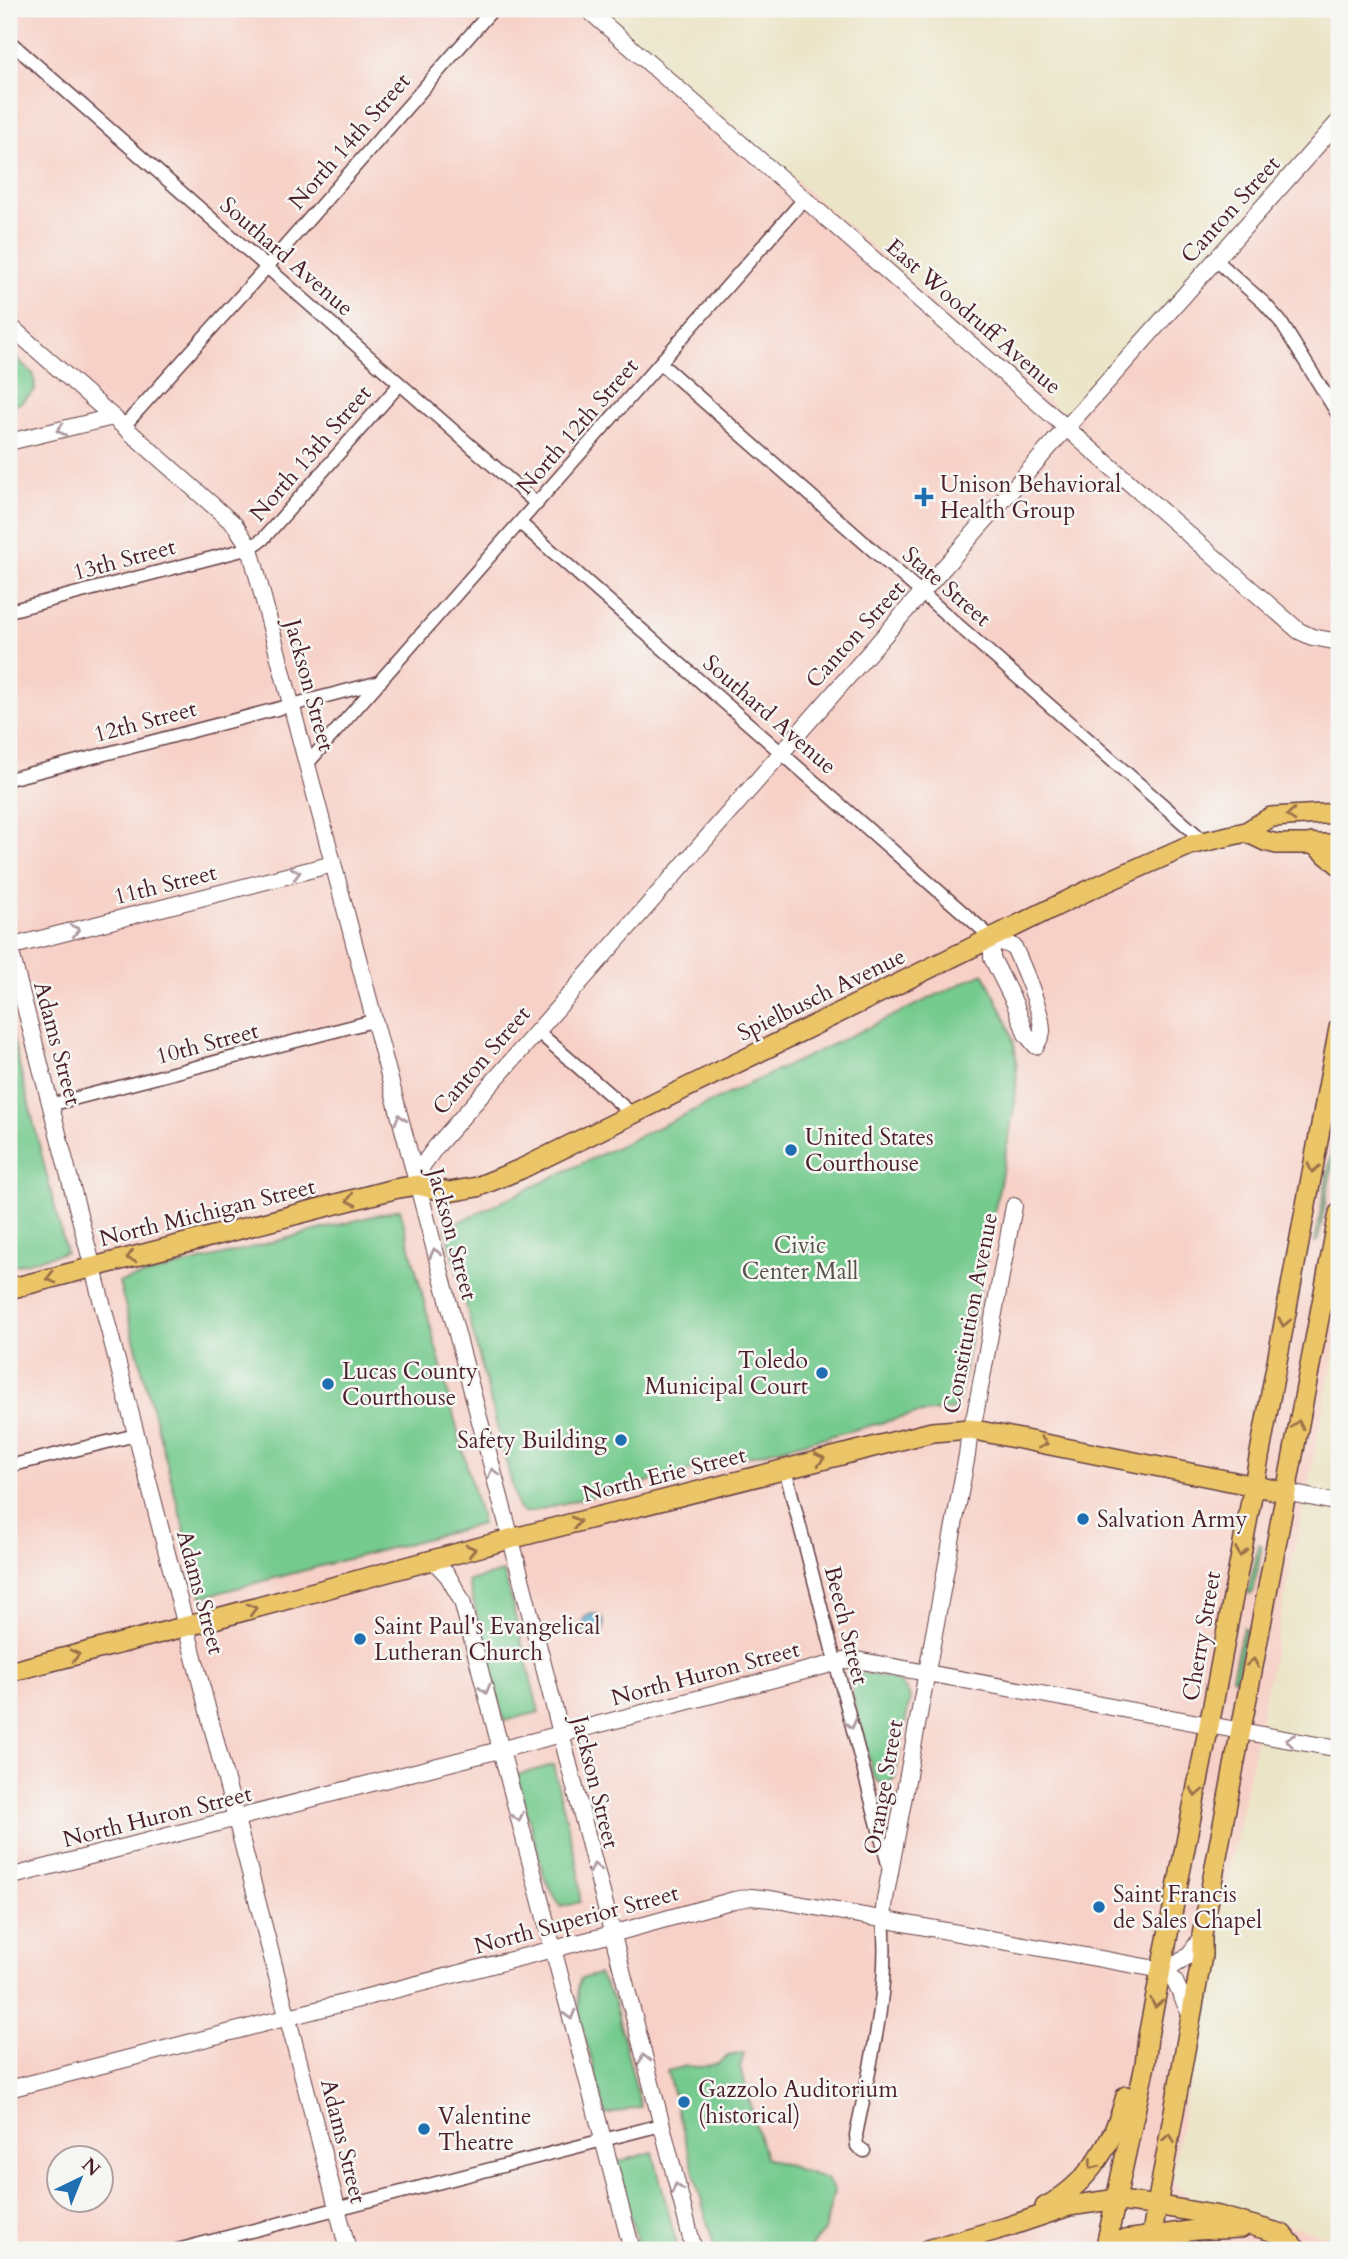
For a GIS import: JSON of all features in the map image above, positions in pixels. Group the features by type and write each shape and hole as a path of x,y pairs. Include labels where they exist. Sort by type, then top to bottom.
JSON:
{"main road":[{"name":"Spielbusch Avenue","path":"417,1185 449,1192 477,1187 512,1174 992,937 1168,854 1247,832 1271,817 1339,813"},
{"path":"1247,832 1277,844 1339,844"},
{"path":"1312,844 1339,865"},
{"name":"Cherry Street","path":"1105,2250 1145,2065 1148,2036 1339,1028"},
{"name":"North Michigan Street","path":"9,1289 417,1185"},
{"path":"1151,2243 1202,1956 1202,1936 1339,1213"},
{"name":"North Erie Street","path":"9,1672 187,1627 510,1539 932,1432 970,1429 1285,1492"},
{"path":"1007,2227 1068,2192 1099,2158 1121,2117 1135,2060 1148,2036"},
{"path":"927,2250 1092,2201 1157,2205 1209,2214 1282,2234 1297,2250"},
{"path":"1105,2250 1118,2241 1151,2243 1196,2230 1260,2228"}],"street":[{"name":"North 14th Street","path":"118,422 267,267 493,9"},
{"name":"East Woodruff Avenue","path":"587,9 1299,631 1312,637 1339,642"},
{"name":"Southard Avenue","path":"9,41 537,504"},
{"name":"Canton Street","path":"417,1185 422,1166 429,1155 1339,121"},
{"name":"North 12th Street","path":"307,764 805,198"},
{"path":"1216,260 1280,321 1339,416"},
{"name":"Jackson Street","path":"9,325 235,525 250,548 694,2250"},
{"name":"State Street","path":"660,363 1205,842"},
{"name":"North 13th Street","path":"250,548 263,539 400,384"},
{"path":"9,443 118,422"},
{"name":"Southard Avenue","path":"520,523 992,937"},
{"name":"13th Street","path":"9,611 250,548"},
{"path":"292,704 380,682"},
{"name":"12th Street","path":"9,779 292,704"},
{"name":"11th Street","path":"9,947 333,864"},
{"path":"992,937 1014,947 1035,999 1042,1033 1036,1046 1026,1034 1015,1003 992,958 992,937"},
{"name":"Adams Street","path":"9,947 348,2250"},
{"name":"10th Street","path":"50,1105 373,1021"},
{"path":"537,1031 632,1114"},
{"name":"Constitution Avenue","path":"970,1429 975,1415 1014,1206"},
{"name":"Orange Street","path":"864,2151 857,2146 856,2135 882,1990 885,1948 883,1919 970,1429"},
{"path":"9,1466 136,1435"},
{"name":"Beech Street","path":"785,1469 890,1874"},
{"name":"North Erie Street","path":"1285,1492 1339,1503"},
{"path":"433,1560 448,1576 463,1601 632,2250"},
{"name":"North Huron Street","path":"9,1877 561,1736 835,1662 859,1659 1339,1749"},
{"name":"North Superior Street","path":"9,2089 751,1897 1162,1970"},
{"path":"1162,1970 1177,1966 1186,1959 1202,1936"},
{"path":"1162,1970 1174,1980 1191,2016"},
{"path":"177,2250 661,2126"}],"shaded area":[{"path":"9,9 599,9 1067,417 1339,110 1339,1330 1211,1963 1171,2179 1190,2198 1339,2239 1339,2250 9,2250"}],"green space":[{"path":"9,351 34,375 35,390 20,403 9,406"},
{"name":"Civic Center Mall","path":"983,973 1013,1039 1016,1063 1015,1103 959,1400 953,1409 916,1414 526,1513 518,1508 446,1228"},
{"path":"9,1025 66,1252 9,1267"},
{"path":"1337,1123 1339,1131 1318,1241 1315,1242"},
{"path":"400,1209 482,1524 202,1597 119,1282"},
{"path":"1259,1544 1262,1546 1253,1592 1250,1595 1248,1592"},
{"path":"504,1572 539,1712 504,1721 468,1581"},
{"path":"1243,1627 1246,1630 1237,1676 1234,1679 1232,1676"},
{"path":"862,1673 897,1681 910,1698 895,1777 883,1784 873,1775 852,1694 855,1678"},
{"path":"553,1765 579,1872 580,1902 561,1907 545,1879 517,1775"},
{"path":"599,1974 614,2001 641,2107 606,2115 579,2014 580,1979"},
{"path":"744,2053 740,2068 765,2158 827,2179 834,2192 824,2231 808,2250 716,2250 714,2247 667,2071 687,2066 718,2064 728,2056"},
{"path":"653,2152 678,2250 639,2250 617,2162"}],"water":[{"path":"593,1614 601,1617 604,1625 601,1633 593,1636 585,1633 582,1625 585,1617"}],"place":[{"name":"Unison Behavioral Health Group","path":"924,497"},
{"name":"United States Courthouse","path":"791,1150"},
{"name":"Toledo Municipal Court","path":"822,1373"},
{"name":"Lucas County Courthouse","path":"328,1384"},
{"name":"Safety Building","path":"621,1440"},
{"name":"Salvation Army","path":"1083,1519"},
{"name":"Saint Paul's Evangelical Lutheran Church","path":"360,1639"},
{"name":"Saint Francis de Sales Chapel","path":"1099,1907"},
{"name":"Gazzolo Auditorium (historical)","path":"684,2102"},
{"name":"Valentine Theatre","path":"424,2129"}]}
